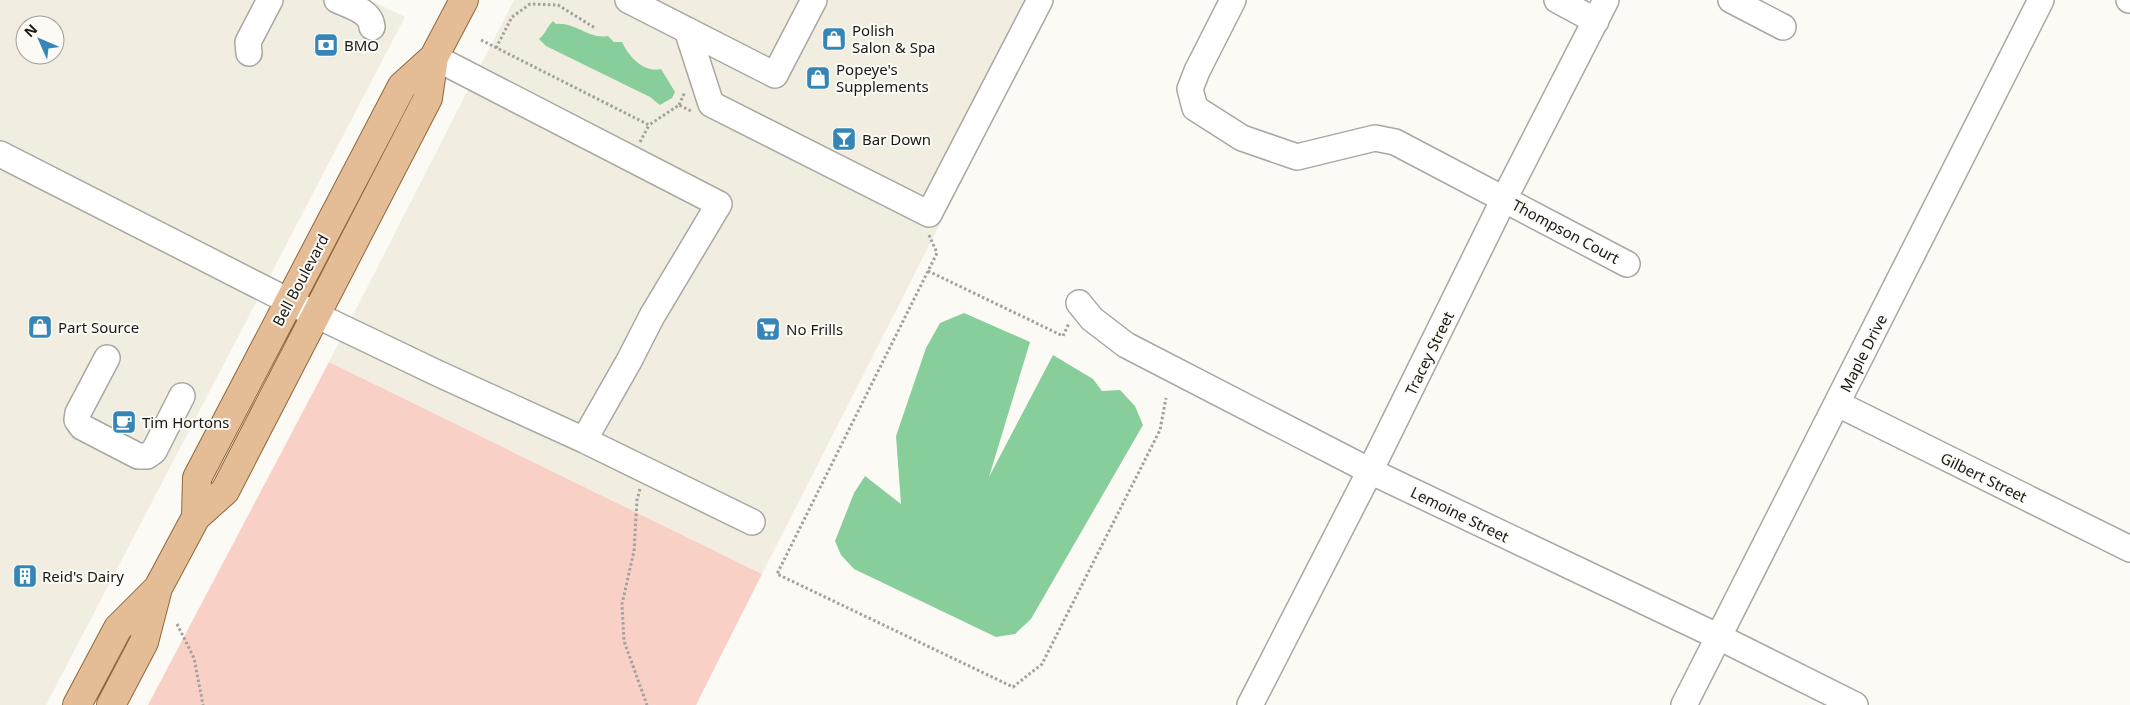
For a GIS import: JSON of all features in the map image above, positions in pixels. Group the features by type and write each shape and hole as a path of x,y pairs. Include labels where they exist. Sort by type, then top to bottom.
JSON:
{"main road":[{"name":"Bell Boulevard","path":"111,705 144,642 158,588 196,518 224,491 428,98 434,57 464,0"},
{"name":"Bell Boulevard","path":"196,518 197,478 402,86 434,57"},
{"name":"Bell Boulevard","path":"77,705 118,628 158,588"}],"street":[{"path":"249,53 248,42 270,0"},
{"path":"337,0 368,15 372,21 372,27"},
{"path":"628,0 775,75 814,0"},
{"path":"687,30 711,104 929,214 1040,0"},
{"name":"Thompson Court","path":"1233,0 1197,71 1190,89 1195,108 1242,138 1296,157 1375,138 1395,142 1627,264"},
{"path":"1557,0 1601,10"},
{"path":"1731,0 1783,26"},
{"name":"Maple Drive","path":"1684,705 2041,0"},
{"name":"Tracey Street","path":"1250,705 1370,471 1504,199 1601,10"},
{"path":"434,57 719,204 652,316 584,440"},
{"path":"0,154 289,302 437,373 584,440 752,522"},
{"name":"Lemoine Street","path":"1079,303 1092,319 1126,345 1370,471 1719,637 1854,705"},
{"path":"107,358 78,413 78,420 82,426 138,456 147,456 154,451 182,396"},
{"name":"Gilbert Street","path":"1838,404 2130,550"}],"path":[{"path":"496,48 512,17 530,4 558,5 595,28"},
{"path":"481,40 649,125 679,105 697,114"},
{"path":"928,233 937,253 777,574 1013,687 1042,664 1160,430 1166,398"},
{"path":"928,271 1063,336 1079,303"},
{"path":"646,470 636,500 634,551 622,604 624,641 647,705"},
{"path":"177,624 194,658 203,705"}],"shaded area":[{"path":"0,0 370,0 405,17 46,705 0,705"},
{"path":"514,0 1054,0 762,574 329,362"},
{"path":"553,21 556,24 570,26 595,36 608,36 614,42 622,42 638,63 649,69 661,69 675,92 672,98 660,105 650,97 546,46 539,39"},
{"path":"964,313 1030,342 989,477 1053,355 1093,379 1102,391 1120,390 1135,406 1143,425 1031,619 1015,634 996,637 854,569 841,555 835,541 854,493 865,476 901,504 896,436 926,348 940,323"},
{"path":"329,362 762,574 696,705 148,705"}],"place":[{"name":"Polish Salon & Spa","path":"834,39"},
{"name":"BMO","path":"326,45"},
{"name":"Popeye's Supplements","path":"818,78"},
{"name":"Bar Down","path":"844,139"},
{"name":"Part Source","path":"40,327"},
{"name":"No Frills","path":"768,329"},
{"name":"Tim Hortons","path":"124,422"},
{"name":"Reid's Dairy","path":"25,576"}]}
